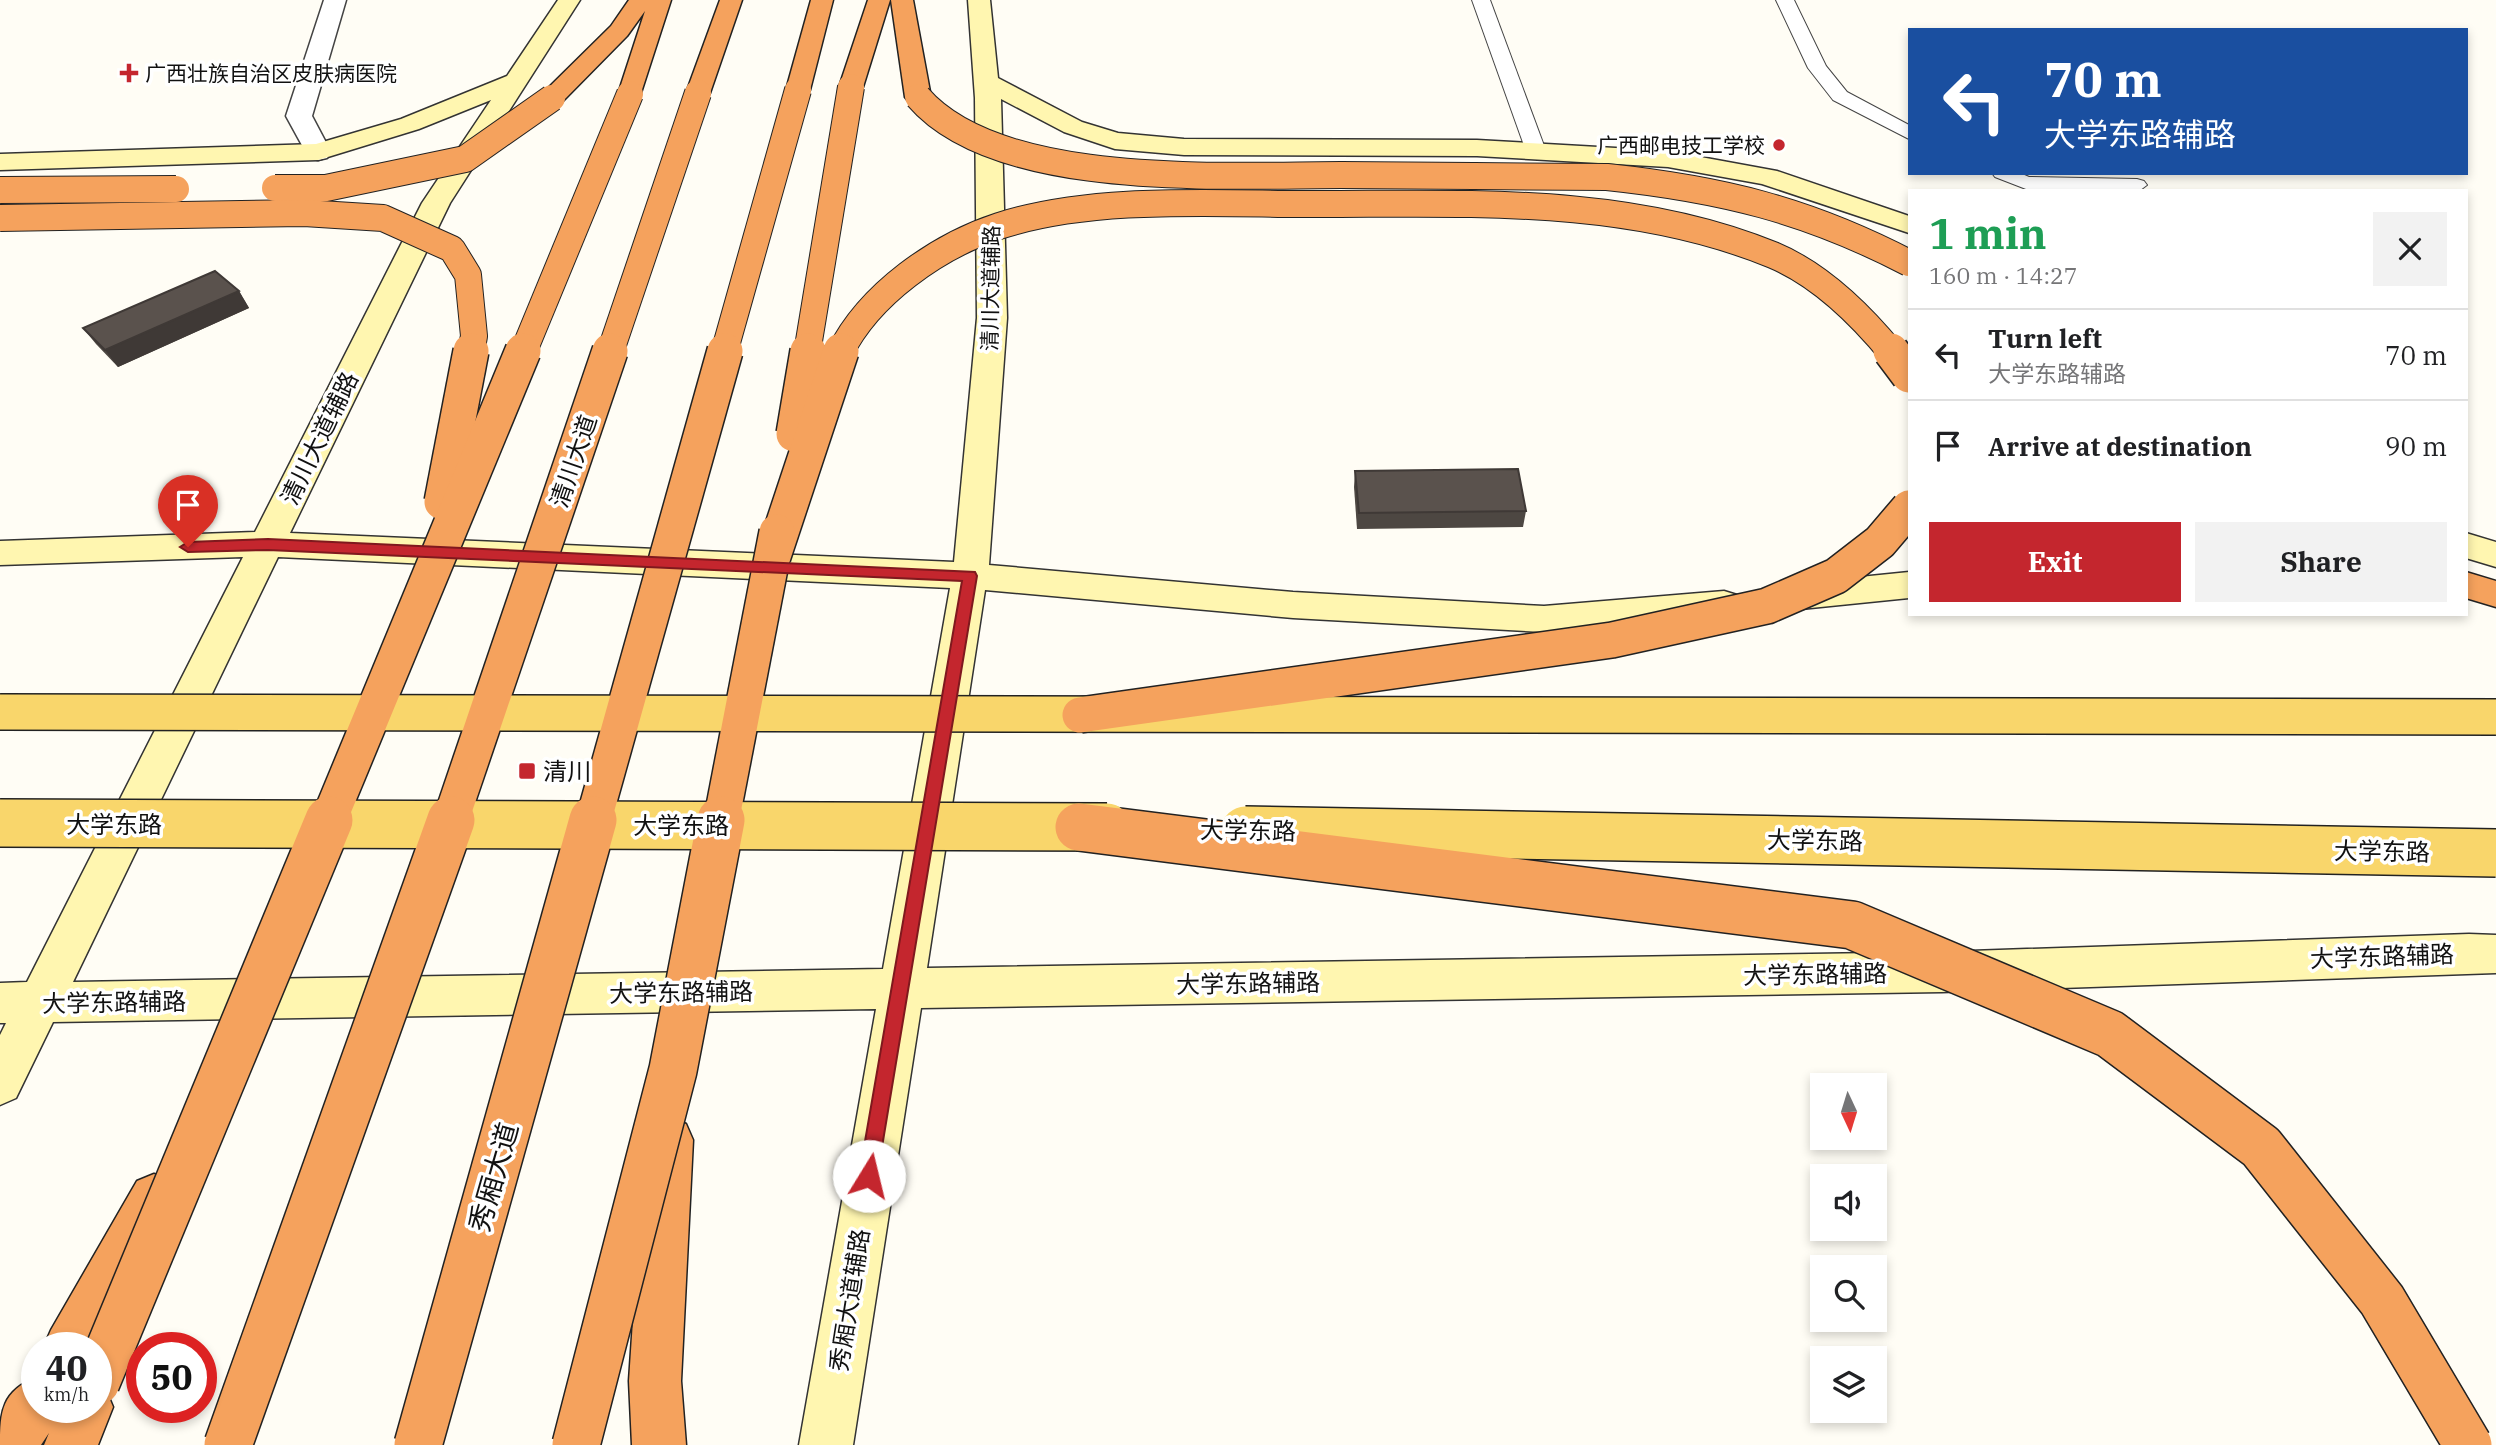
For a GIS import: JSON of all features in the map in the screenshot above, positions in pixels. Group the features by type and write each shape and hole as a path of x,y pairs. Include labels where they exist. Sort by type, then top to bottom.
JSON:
{"highway":[{"path":"256,188 326,188 465,159 552,98 619,31 641,0"},
{"path":"112,1343 630,94 660,0"},
{"name":"清川大道","path":"228,1445 416,923 731,0"},
{"name":"秀厢大道","path":"418,1445 822,0"},
{"path":"576,1445 673,1070 774,556 851,87 879,0"},
{"path":"902,0 918,97 936,117 969,137 1022,155 1091,167 1170,174 1606,177 1666,182 1737,194 1780,206 1866,240 1908,262"},
{"path":"0,190 200,188"},
{"path":"774,556 842,348 874,307 909,276 953,247 1007,224 1091,209 1166,204 1533,204 1654,217 1728,237 1780,258 1837,295 1884,339 1908,373"},
{"path":"0,218 317,214 383,218 452,249 468,275 474,336 431,570"},
{"path":"1080,715 1612,640 1766,606 1836,576 1880,542 1908,509"},
{"path":"2468,586 2496,595"},
{"path":"1079,827 1852,925 2110,1034 2261,1147 2382,1300 2468,1445"},
{"path":"659,1445 655,1381 673,1070"},
{"path":"78,1332 214,1093"},
{"path":"10,1445 24,1423"},
{"path":"71,1445 80,1423"}],"main road":[{"name":"清川大道辅路","path":"19,1004 268,544 436,203 569,0"},
{"name":"清川大道辅路","path":"970,576 992,318 987,82 979,0"},
{"path":"0,162 318,152 410,124 513,82"},
{"path":"987,82 1073,127 1115,141 1184,147 1477,148 1668,159 1768,177 1908,225"},
{"path":"0,552 268,544 970,576 1293,605 1544,619 1908,585"},
{"path":"2468,546 2496,555"},
{"name":"秀厢大道辅路","path":"826,1445 970,576"},
{"path":"2468,594 2496,595"},
{"path":"0,711 2496,717"},
{"name":"大学东路","path":"1,823 1079,827 2496,853"},
{"name":"大学东路辅路","path":"19,1004 1942,972 2496,954"},
{"path":"0,1083 19,1004"}],"street":[{"path":"318,152 299,116 335,0"}],"lane":[{"path":"1481,0 1536,151"},
{"path":"1785,0 1817,68 1840,96 1908,132"},
{"path":"2007,175 2026,183 2137,185"}],"building":[{"path":"215,271 239,291 105,350 83,328"},
{"path":"1518,469 1526,511 1359,513 1355,471"}],"place":[{"name":"广西壮族自治区皮肤病医院","path":"129,73"},
{"name":"广西邮电技工学校","path":"1779,145"},
{"name":"清川","path":"527,771"}],"route":[{"path":"188,547 268,544 970,576 869,1176"}]}
